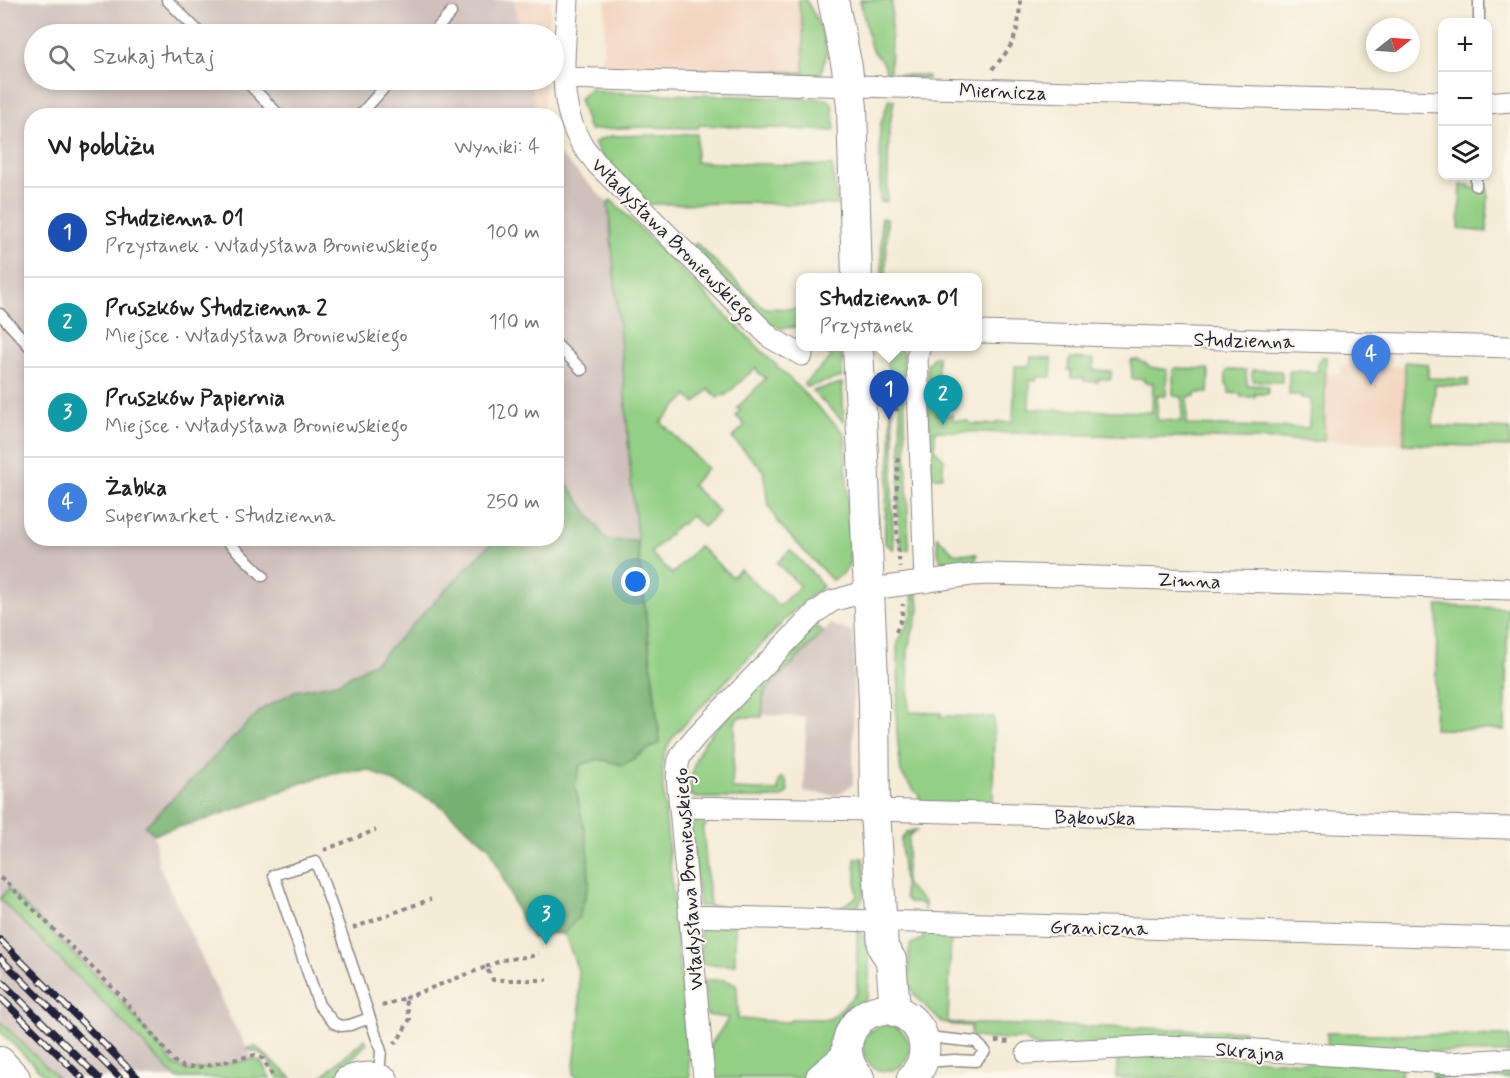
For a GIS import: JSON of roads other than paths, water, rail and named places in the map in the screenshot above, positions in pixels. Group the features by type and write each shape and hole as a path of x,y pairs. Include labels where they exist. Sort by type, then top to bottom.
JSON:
{"street":[{"name":"Władysława Broniewskiego","path":"568,0 564,78 566,99 572,122 582,144 597,164 771,338 802,355"},
{"path":"833,0 842,36 850,86 857,273"},
{"name":"Miernicza","path":"564,78 1438,102"},
{"path":"1492,103 1510,101"},
{"name":"Studzienna","path":"982,332 1510,347"},
{"path":"858,351 870,590 875,810 882,935 874,958 874,994 883,1012"},
{"path":"919,351 917,357 925,582"},
{"name":"Zimna","path":"870,590 988,574 1510,589"},
{"name":"Władysława Broniewskiego","path":"704,1078 680,807 679,761 696,736 816,612 832,601 870,590"},
{"name":"Bąkowska","path":"680,807 875,810 1510,828"},
{"name":"Graniczna","path":"689,916 882,935 1510,938"},
{"path":"821,1078 856,1072 847,1040 850,1033 859,1021 883,1012 904,1014 912,1020 918,1028 919,1059"},
{"name":"Skrajna","path":"1027,1053 1159,1046 1227,1048 1449,1064 1510,1059"},
{"path":"0,1062 15,1078"},
{"path":"345,1078 362,1073 383,1076"}],"lane":[{"path":"167,0 191,24"},
{"path":"1479,0 1479,18"},
{"path":"441,24 451,13"},
{"path":"255,90 272,108"},
{"path":"366,108 382,90"},
{"path":"0,314 24,340"},
{"path":"564,352 582,370"},
{"path":"232,546 263,576"},
{"path":"369,1015 341,1026 334,1023 319,1005 274,875 316,862 341,933 369,1015 381,1051 383,1076"},
{"path":"943,1040 976,1042 985,1051 976,1061 919,1059 943,1040"}],"railway":[{"path":"0,940 138,1078"},
{"path":"0,958 120,1078"},
{"path":"0,980 99,1078"},
{"path":"0,997 82,1078"}],"place":[{"name":"Żabka","path":"1371,385"},
{"name":"Studzienna 01","path":"889,420"},
{"name":"Pruszków Studzienna 2","path":"943,425"},
{"name":"Pruszków Papiernia","path":"546,945"}]}
